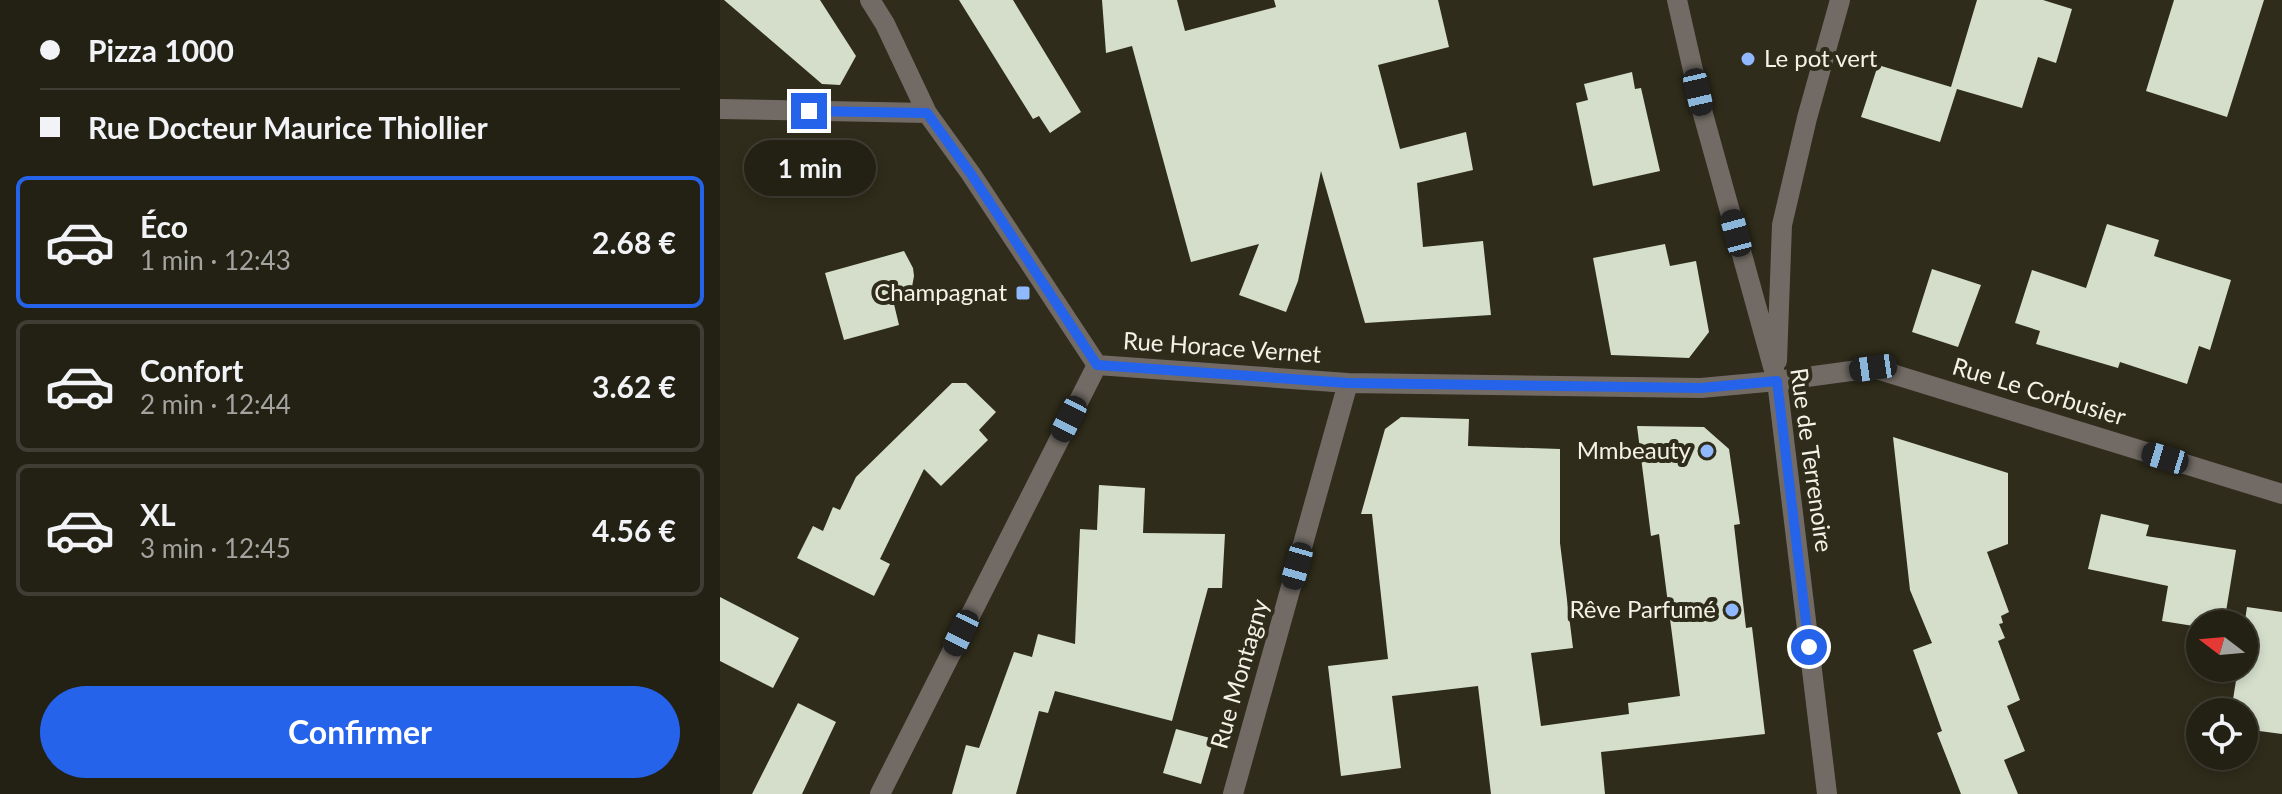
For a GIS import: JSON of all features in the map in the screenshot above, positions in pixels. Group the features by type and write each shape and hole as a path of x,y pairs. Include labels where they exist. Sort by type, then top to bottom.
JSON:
{"street":[{"path":"870,0 885,24 927,113 1097,365"},
{"name":"Rue de Terrenoire","path":"1677,0 1703,114 1777,381 1827,794"},
{"path":"1777,381 1782,225 1807,118 1840,0"},
{"path":"720,109 927,113"},
{"name":"Rue Horace Vernet","path":"880,794 1097,365 1348,383 1701,388 1777,381"},
{"name":"Rue Le Corbusier","path":"1777,381 1873,368 2282,494"},
{"name":"Rue Montagny","path":"1233,794 1348,383"}],"building":[{"path":"724,0 820,0 856,56 840,85 822,84"},
{"path":"959,0 1013,0 1081,112 1050,133 1039,116 1033,119"},
{"path":"1102,0 1177,0 1185,31 1276,7 1274,0 1438,0 1449,47 1378,65 1400,149 1466,132 1473,170 1417,183 1423,247 1483,241 1491,315 1365,323 1321,171 1298,281 1286,312 1239,295 1259,244 1191,262 1132,46 1106,53"},
{"path":"1977,0 2043,0 2072,9 2056,63 2038,57 2022,108 1957,89 1940,142 1861,117 1878,65 1951,87"},
{"path":"2174,0 2264,0 2227,117 2146,91"},
{"path":"1632,72 1635,89 1641,88 1660,171 1593,186 1576,103 1588,100 1584,84"},
{"path":"2107,224 2159,240 2154,256 2231,280 2210,350 2199,346 2187,384 2120,362 2118,368 2036,344 2040,331 2015,323 2032,270 2086,288"},
{"path":"1665,244 1670,266 1696,261 1709,332 1689,358 1611,355 1593,258"},
{"path":"904,251 914,276 912,287 893,300 899,325 844,340 825,273"},
{"path":"1932,269 1981,285 1958,347 1912,332"},
{"path":"952,383 966,383 996,412 979,430 988,440 941,486 924,469 880,559 890,564 874,596 797,558 813,526 823,531 833,507 840,510 856,477"},
{"path":"1401,417 1469,419 1468,446 1560,449 1560,543 1573,648 1531,653 1541,726 1629,714 1628,703 1680,696 1659,534 1651,536 1637,426 1704,427 1729,449 1740,524 1734,525 1746,628 1752,627 1765,734 1601,752 1605,794 1491,794 1478,686 1392,696 1401,768 1341,776 1328,666 1388,659 1372,514 1361,514 1385,429"},
{"path":"1893,437 2008,473 2008,544 1987,552 2009,612 2001,616 2003,623 1999,624 2005,638 1998,641 2020,700 2007,706 2025,751 2004,760 2018,794 1961,794 1937,733 1942,731 1913,650 1932,643 1910,590"},
{"path":"1099,485 1145,488 1143,533 1225,534 1222,588 1208,588 1172,721 1055,691 1048,713 1039,711 1016,794 952,794 966,745 979,748 1014,652 1032,657 1038,634 1075,644 1080,529 1097,530"},
{"path":"2101,514 2149,525 2146,536 2236,550 2226,610 2186,610 2186,625 2162,621 2168,586 2088,569"},
{"path":"720,597 799,638 773,688 720,661"},
{"path":"2247,607 2282,612 2282,734 2258,731 2258,698 2233,698 2236,682 2258,682 2258,610 2247,610"},
{"path":"798,703 836,722 802,794 752,794"},
{"path":"1176,729 1214,739 1201,784 1163,773"}],"place":[{"name":"Le pot vert","path":"1748,59"},
{"name":"Champagnat","path":"1023,293"},
{"name":"Mmbeauty","path":"1707,451"},
{"name":"Rêve Parfumé","path":"1732,610"}],"route":[{"path":"809,111 927,113 1097,365 1348,383 1701,388 1777,381 1809,647"}]}
